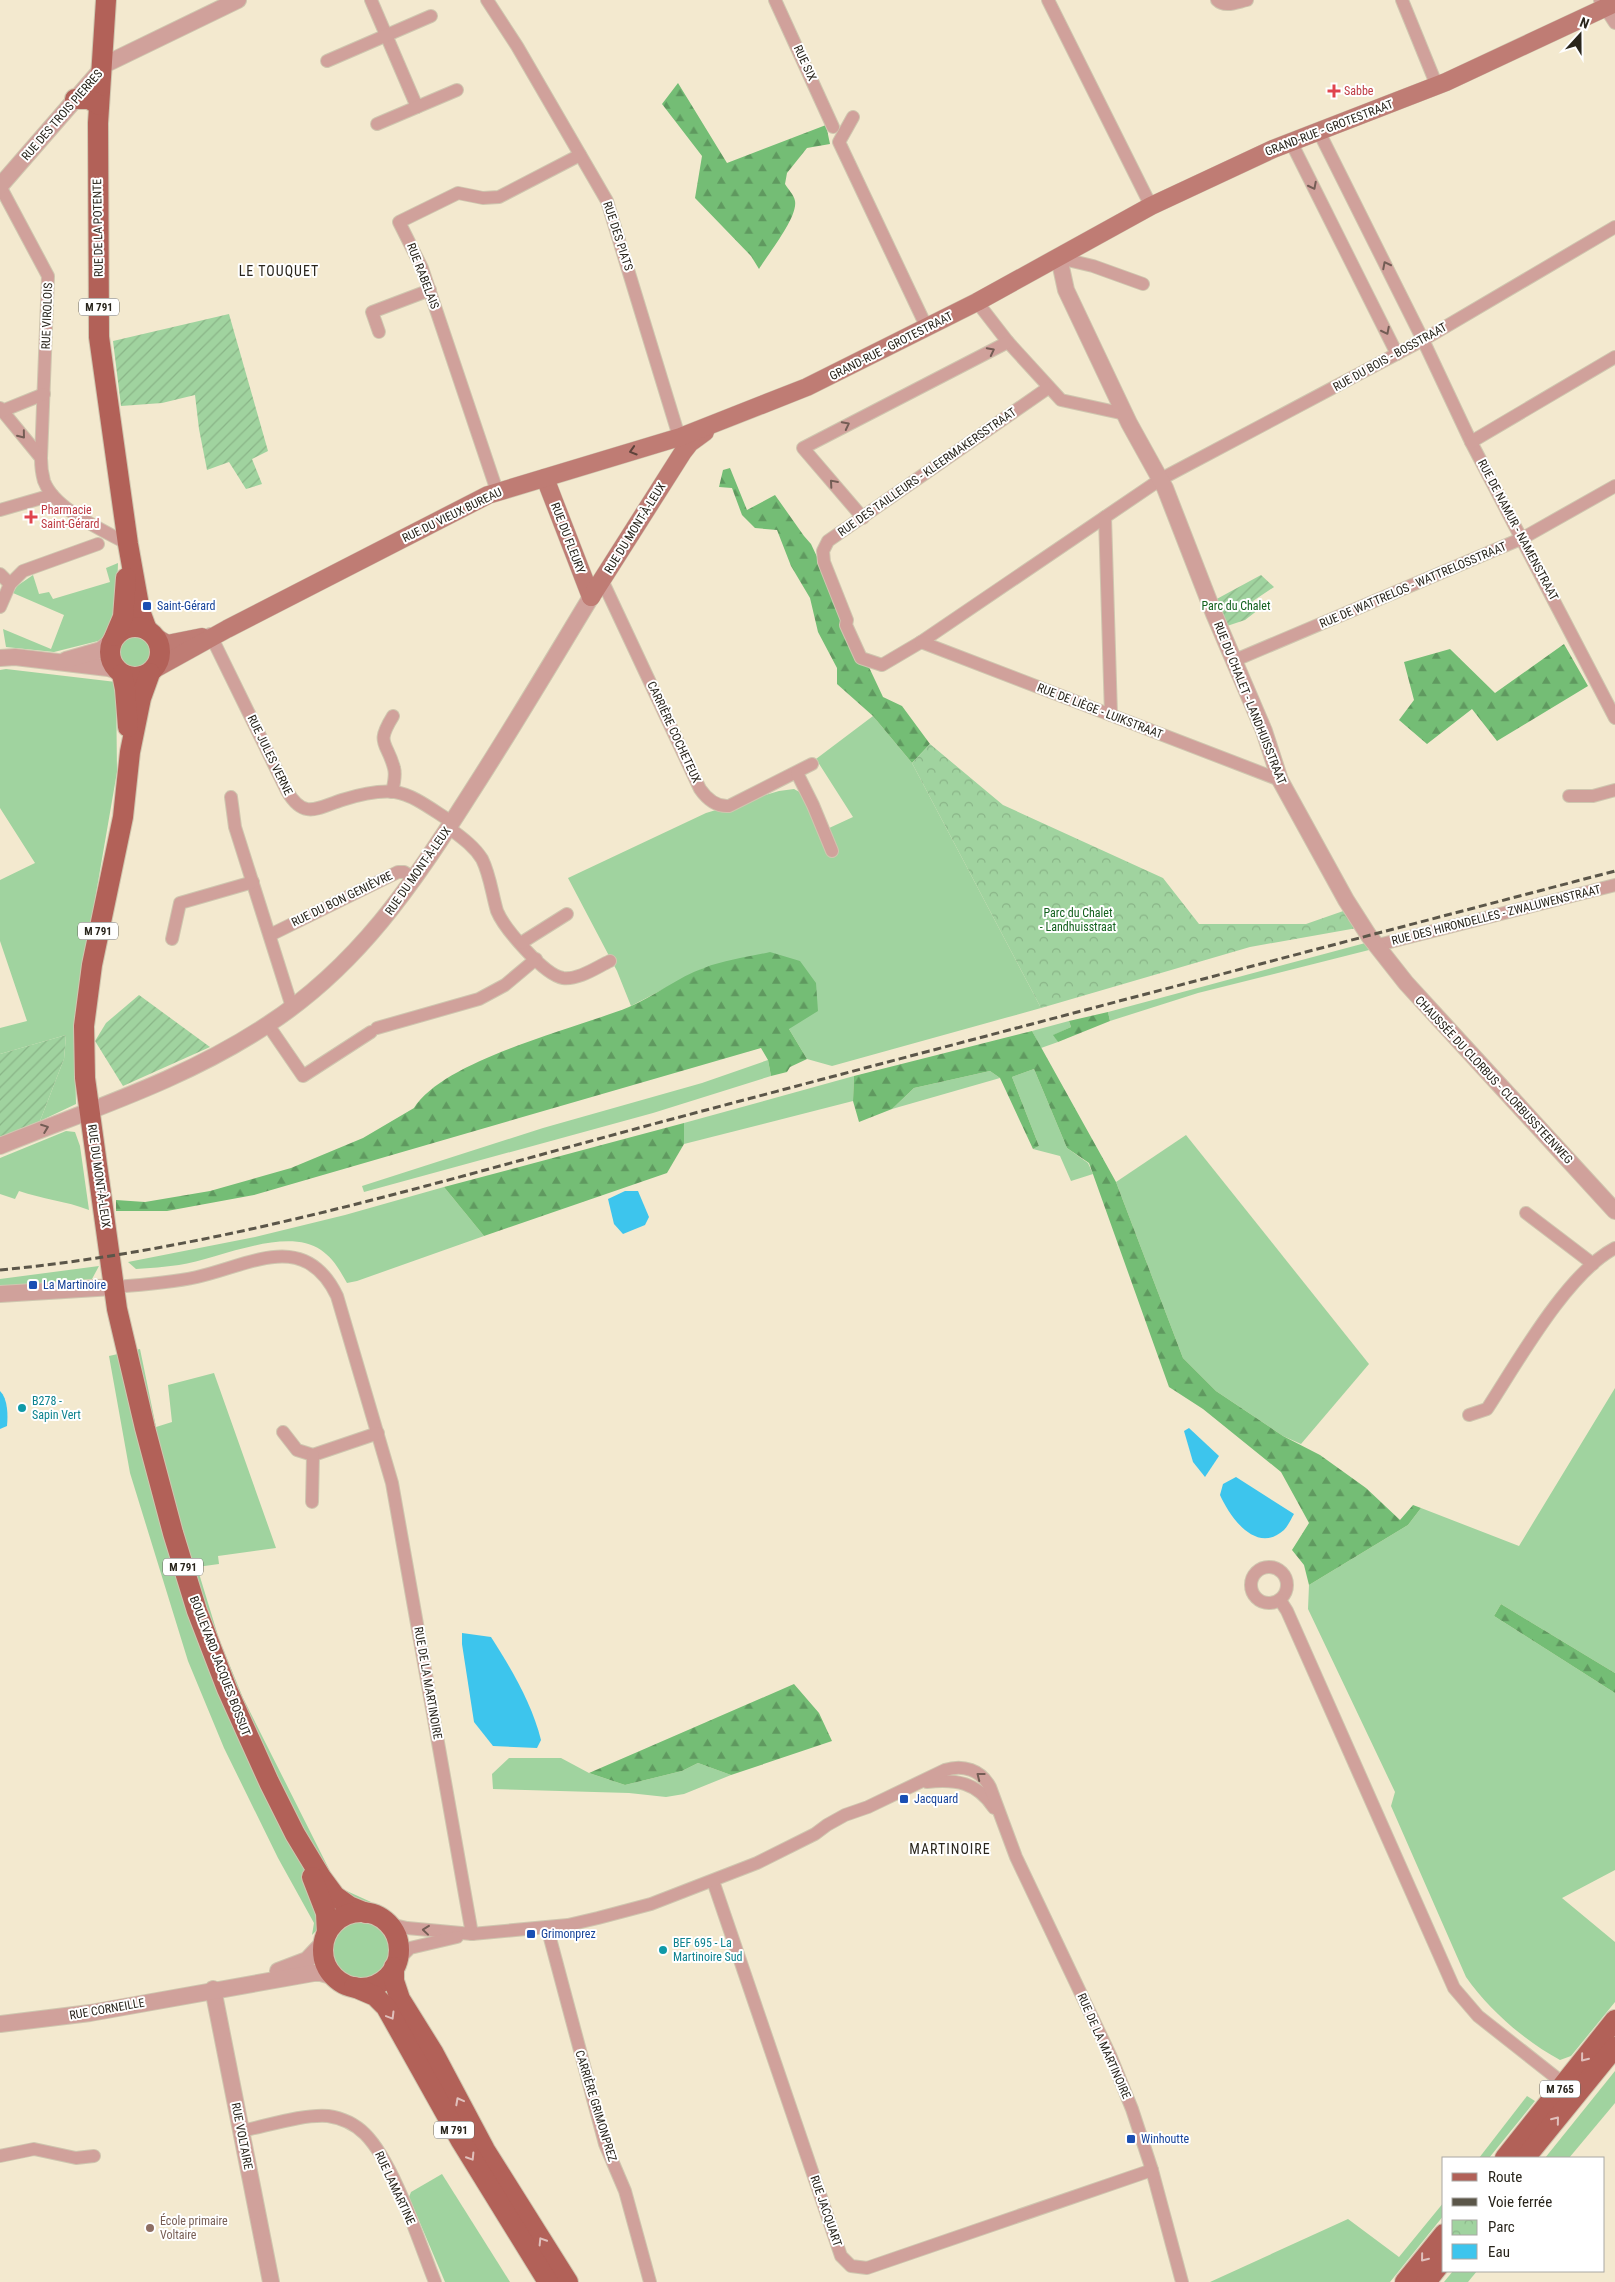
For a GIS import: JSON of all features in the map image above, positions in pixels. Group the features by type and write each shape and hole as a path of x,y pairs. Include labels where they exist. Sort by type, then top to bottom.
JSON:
{"main road":[{"name":"RUE DE LA POTENTE","path":"106,0 99,105 99,336 128,544 140,611 152,634"},
{"name":"GRAND-RUE - GROTESTRAAT","path":"718,423 819,382 1059,258 1151,206 1291,142 1437,86 1606,4"},
{"path":"75,99 89,99 99,105"},
{"name":"RUE DU VIEUX BUREAU","path":"152,672 216,634 498,491 682,444 718,423"},
{"name":"RUE DU MONT-À-LEUX","path":"591,597 682,444"},
{"name":"RUE DU FLEURY","path":"545,478 591,597"},
{"name":"RUE DE LA POTENTE","path":"114,638 124,612 128,544"},
{"path":"129,628 152,634 161,655 152,672 138,678 120,673 110,658 110,649 114,638 129,628"},
{"name":"RUE DU VIEUX BUREAU","path":"152,634 163,643 172,643 216,634"},
{"name":"M 791","path":"91,1111 84,1070 85,1015 93,956 122,817 130,752 141,698 152,672"},
{"name":"M 791","path":"120,673 125,689 130,752"},
{"name":"RUE DU MONT-À-LEUX","path":"91,1111 113,1287"},
{"name":"BOULEVARD JACQUES BOSSUT","path":"113,1287 149,1444 170,1524 197,1611 238,1714 295,1834 323,1905 327,1920 326,1938"},
{"name":"BOULEVARD JACQUES BOSSUT","path":"295,1834 321,1877 336,1896 349,1906 374,1916"},
{"path":"354,1913 374,1916 393,1930 399,1952 396,1965 380,1982 370,1986 354,1987 335,1977 324,1958 326,1938 334,1924 343,1917 354,1913"},
{"name":"M 791","path":"396,1965 394,1981 400,1999 433,2052 485,2150 568,2282"},
{"name":"M 791","path":"354,1987 375,1996 386,2007 461,2141 548,2282"},
{"name":"M 765","path":"1526,2157 1615,2020"},
{"name":"M 765","path":"1506,2157 1570,2089 1615,2047"},
{"path":"1405,2282 1442,2236"},
{"path":"1426,2282 1442,2262"}],"street":[{"name":"RUE DES TROIS PIERRES","path":"0,186 102,68 110,62 238,0"},
{"path":"371,0 417,107"},
{"name":"RUE DES PIATS","path":"487,0 518,46 610,208 682,444"},
{"name":"RUE SIX","path":"775,0 833,127"},
{"path":"1048,0 1151,206"},
{"path":"1217,0 1220,3 1227,4 1247,0"},
{"path":"1402,0 1437,86"},
{"path":"1606,4 1615,23"},
{"path":"327,61 431,16"},
{"path":"377,124 457,90"},
{"path":"852,117 839,142 926,328"},
{"name":"RUE DE NAMUR - NAMENSTRAAT","path":"1319,132 1472,442 1611,700 1615,718"},
{"path":"1291,142 1397,354"},
{"name":"RUE RABELAIS","path":"498,491 430,290 412,245 399,222 458,193 491,198 499,197 580,155"},
{"name":"RUE VIROLOIS","path":"0,186 48,276 41,458 44,482 52,495"},
{"name":"RUE DU BOIS - BOSSTRAAT","path":"882,664 921,642 1161,479 1423,340 1615,227"},
{"path":"1059,258 1093,266 1143,284"},
{"name":"RUE DU CHALET - LANDHUISSTRAAT","path":"1059,258 1066,290 1125,414 1161,479 1233,661 1264,731 1280,780 1346,900 1369,936 1378,945"},
{"path":"379,332 372,312 430,290"},
{"path":"976,302 1008,342 1048,388 1061,400 1125,414"},
{"path":"863,518 803,448 1008,342"},
{"path":"1472,442 1615,357"},
{"name":"RUE DES TAILLEURS - KLEERMAKERSSTRAAT","path":"882,664 861,658 846,625 847,620 824,562 823,552 828,541 1048,388"},
{"path":"41,458 1,410 44,394"},
{"name":"RUE DE WATTRELOS - WATTRELOSSTRAAT","path":"1233,661 1523,538 1615,486"},
{"path":"0,510 52,495 69,510 128,544"},
{"path":"1105,517 1111,715"},
{"path":"0,607 10,584 28,568 98,544"},
{"path":"0,574 10,584"},
{"name":"CARRIÈRE COCHETEUX","path":"602,580 700,789 708,799 719,805 729,806 812,764"},
{"name":"RUE DU MONT-À-LEUX","path":"91,1111 196,1066 268,1025 326,982 357,951 415,879 451,825 591,597"},
{"name":"RUE JULES VERNE","path":"216,634 287,791 298,806 313,811 374,792 392,792 408,796 451,825 482,860 501,920 520,943 549,971 563,978 577,976 610,960"},
{"path":"51,662 101,650 114,638"},
{"name":"RUE DE LIÈGE - LUIKSTRAAT","path":"921,642 1280,780"},
{"path":"0,658 14,657 108,668 120,673"},
{"path":"392,792 394,767 384,747 383,738 393,716"},
{"path":"797,773 832,851"},
{"path":"1569,796 1593,796 1615,790"},
{"path":"231,797 233,818 292,1007"},
{"name":"RUE DU BON GENIÈVRE","path":"270,935 398,872 404,872 415,879"},
{"path":"172,938 180,903 253,882"},
{"name":"RUE DES HIRONDELLES - ZWALUWENSTRAAT","path":"1378,945 1615,885"},
{"path":"520,943 567,914"},
{"name":"CHAUSSÉE DU CLORBUS - CLORBUSSTEENWEG","path":"1378,945 1406,983 1615,1211"},
{"path":"268,1025 303,1076 374,1030 494,992 536,959"},
{"path":"0,1146 91,1111"},
{"path":"1526,1213 1593,1264"},
{"path":"1469,1415 1487,1409 1566,1290 1593,1264 1615,1248"},
{"name":"RUE DE LA MARTINOIRE","path":"113,1287 181,1280 274,1256 289,1256 312,1264 326,1277 337,1296 396,1500 472,1934"},
{"path":"0,1294 113,1287"},
{"path":"283,1432 297,1450 313,1455 378,1433"},
{"path":"312,1502 313,1455"},
{"path":"1280,1600 1287,1610 1454,1988 1478,2016 1570,2089"},
{"name":"RUE DE LA MARTINOIRE","path":"396,1965 410,1948 472,1934 583,1922 646,1905 757,1863 811,1836 845,1816 952,1768 962,1767 973,1771 988,1783 1000,1819 1020,1866 1118,2074 1152,2170 1182,2282"},
{"name":"RUE JACQUART","path":"713,1881 841,2256 851,2266 867,2268 1152,2170"},
{"name":"RUE DE LA MARTINOIRE","path":"374,1916 394,1925 407,1928 472,1934"},
{"name":"CARRIÈRE GRIMONPREZ","path":"547,1927 605,2144 625,2191 650,2282"},
{"name":"RUE CORNEILLE","path":"213,1990 301,1963 312,1956 326,1938"},
{"name":"RUE CORNEILLE","path":"0,2024 90,2013 321,1972 335,1977"},
{"name":"RUE VOLTAIRE","path":"213,1990 271,2282"},
{"name":"RUE LAMARTINE","path":"241,2131 317,2116 341,2119 356,2127 374,2144 389,2171 435,2282"},
{"path":"0,2156 34,2149 76,2158 94,2156"}],"green space":[{"path":"678,83 727,163 826,125 830,144 807,148 787,173 785,184 795,201 795,208 787,226 759,269 751,256 695,198 702,156 662,104"},
{"path":"229,314 268,451 252,459 262,484 246,489 229,462 207,470 195,395 162,403 121,406 113,341"},
{"path":"730,468 747,510 775,495 811,544 883,697 902,706 930,744 912,763 873,716 837,684 837,668 818,632 810,598 791,566 777,530 755,528 742,515 732,488 719,487 723,470"},
{"path":"118,563 116,620 102,640 54,652 6,647 3,629 51,649 64,615 13,593 17,586 33,575 39,594 49,592 53,599 110,582 106,568"},
{"name":"Parc du Chalet","path":"1261,575 1274,587 1253,601 1258,610 1245,620 1224,627 1213,601"},
{"path":"135,634 142,635 148,639 152,645 152,659 148,665 142,669 135,670 128,669 122,665 118,659 117,652 118,645 122,639 128,635"},
{"path":"1564,644 1588,686 1497,741 1472,709 1427,744 1399,720 1414,700 1404,662 1450,649 1495,693"},
{"path":"6,669 116,682 117,772 74,1021 76,1104 40,1121 64,1059 66,1035 0,1054 0,1028 27,1021 0,941 0,880 35,863 0,808 0,670"},
{"path":"873,716 912,763 1041,1008 832,1066 807,1059 789,1029 704,968 631,1006 617,971 568,878 706,813 779,791 794,789 803,794 827,829 853,817 816,759"},
{"name":"Parc du Chalet - Landhuisstraat","path":"930,744 1003,805 1163,878 1199,924 1306,924 1349,909 1357,928 1250,947 1041,1008 912,763"},
{"path":"1369,942 1373,949 1198,993 1110,1021 1108,1012"},
{"path":"770,952 800,961 816,983 818,1011 789,1029 807,1059 790,1067 787,1072 771,1076 768,1060 761,1048 254,1195 167,1211 116,1211 116,1200 145,1202 210,1191 291,1168 363,1138 414,1108 430,1090 481,1060 629,1007 685,976 712,965"},
{"path":"139,995 210,1047 123,1086 95,1041 106,1023"},
{"path":"1108,1012 1110,1021 1058,1042 1053,1035 1071,1027 1069,1021"},
{"path":"1069,1021 1071,1027 1054,1035 1058,1042 1041,1048 1032,1031"},
{"path":"1032,1031 1116,1182 1183,1358 1216,1391 1283,1436 1320,1455 1366,1488 1400,1520 1413,1505 1421,1508 1408,1525 1309,1585 1304,1565 1292,1550 1309,1523 1281,1472 1203,1409 1169,1387 1089,1163 1067,1148 1034,1069 1012,1077 1039,1146 1033,1149 1000,1078 990,1071 914,1088 892,1109 859,1122 853,1101 854,1076"},
{"path":"66,1035 64,1059 40,1121 0,1137 0,1054"},
{"path":"768,1060 771,1076 653,1113 364,1192 362,1186 543,1128 702,1083"},
{"path":"1034,1069 1067,1148 1088,1163 1093,1174 1071,1181 1060,1156 1033,1149 1039,1146 1012,1077"},
{"path":"990,1071 1000,1078 892,1109 914,1088"},
{"path":"854,1076 853,1101 684,1144 684,1123"},
{"path":"684,1123 684,1144 667,1173 484,1236 444,1187"},
{"path":"66,1131 75,1132 80,1146 89,1210 19,1191 15,1199 0,1194 0,1158"},
{"path":"1186,1135 1369,1364 1301,1444 1283,1436 1216,1391 1183,1358 1116,1182"},
{"path":"444,1187 484,1236 357,1281 347,1283 333,1261 321,1250 306,1244 290,1241 252,1246 174,1266 136,1269 128,1262 255,1237 345,1215"},
{"path":"99,1266 92,1279 0,1287 0,1279"},
{"path":"140,1349 156,1427 172,1422 168,1385 214,1373 276,1548 218,1556 219,1564 197,1567 219,1639 243,1698 338,1887 371,1902 344,1907 312,1935 314,1923 278,1858 224,1748 188,1661 130,1473 109,1356"},
{"path":"1615,1388 1615,1673 1501,1604 1494,1616 1615,1693 1615,1870 1562,1898 1615,1942 1615,2002 1571,2056 1560,2060 1534,2044 1508,2024 1485,2001 1466,1977 1391,1806 1395,1792 1308,1609 1309,1585 1408,1525 1421,1508 1519,1546"},
{"path":"1501,1604 1615,1673 1615,1693 1494,1616"},
{"path":"794,1684 819,1713 832,1741 731,1775 698,1763 682,1771 625,1785 589,1773"},
{"path":"509,1758 561,1758 589,1773 625,1785 682,1771 698,1763 731,1775 684,1794 666,1797 629,1793 493,1789 492,1774"},
{"path":"355,1920 367,1920 378,1925 386,1933 391,1944 389,1962 378,1975 367,1980 355,1980 344,1975 336,1967 331,1956 331,1944 336,1933 344,1925"},
{"path":"1615,2071 1615,2103 1570,2157 1546,2157"},
{"path":"1527,2096 1535,2101 1490,2157 1480,2157"},
{"path":"442,2174 510,2282 445,2282 409,2197 411,2192"},
{"path":"1442,2204 1442,2217 1390,2282 1210,2282 1348,2219 1399,2257"},
{"path":"1452,2272 1476,2272 1468,2282 1444,2282"}],"water":[{"path":"625,1191 638,1191 649,1217 645,1225 623,1234 614,1224 608,1199"},
{"path":"0,1391 3,1394 7,1407 7,1426 0,1429"},
{"path":"1189,1428 1219,1456 1205,1477 1193,1462 1184,1431"},
{"path":"1236,1477 1294,1514 1284,1530 1274,1537 1264,1538 1254,1536 1237,1522 1220,1495 1223,1484"},
{"path":"462,1633 491,1637 513,1674 532,1713 541,1740 537,1748 493,1746 474,1722"}],"railway":[{"path":"0,1270 86,1260 172,1245 257,1228 341,1208 1615,871"}],"place":[{"name":"Sabbe","path":"1334,91"},
{"name":"Pharmacie Saint-Gérard","path":"31,517"},
{"name":"Saint-Gérard","path":"147,606"},
{"name":"La Martinoire","path":"33,1285"},
{"name":"B278 - Sapin Vert","path":"22,1408"},
{"name":"Jacquard","path":"904,1799"},
{"name":"Grimonprez","path":"531,1934"},
{"name":"BEF 695 - La Martinoire Sud","path":"663,1950"},
{"name":"Winhoutte","path":"1131,2139"},
{"name":"École primaire Voltaire","path":"150,2228"}],"district":[{"name":"LE TOUQUET","path":"279,271"},
{"name":"MARTINOIRE","path":"950,1849"}]}
